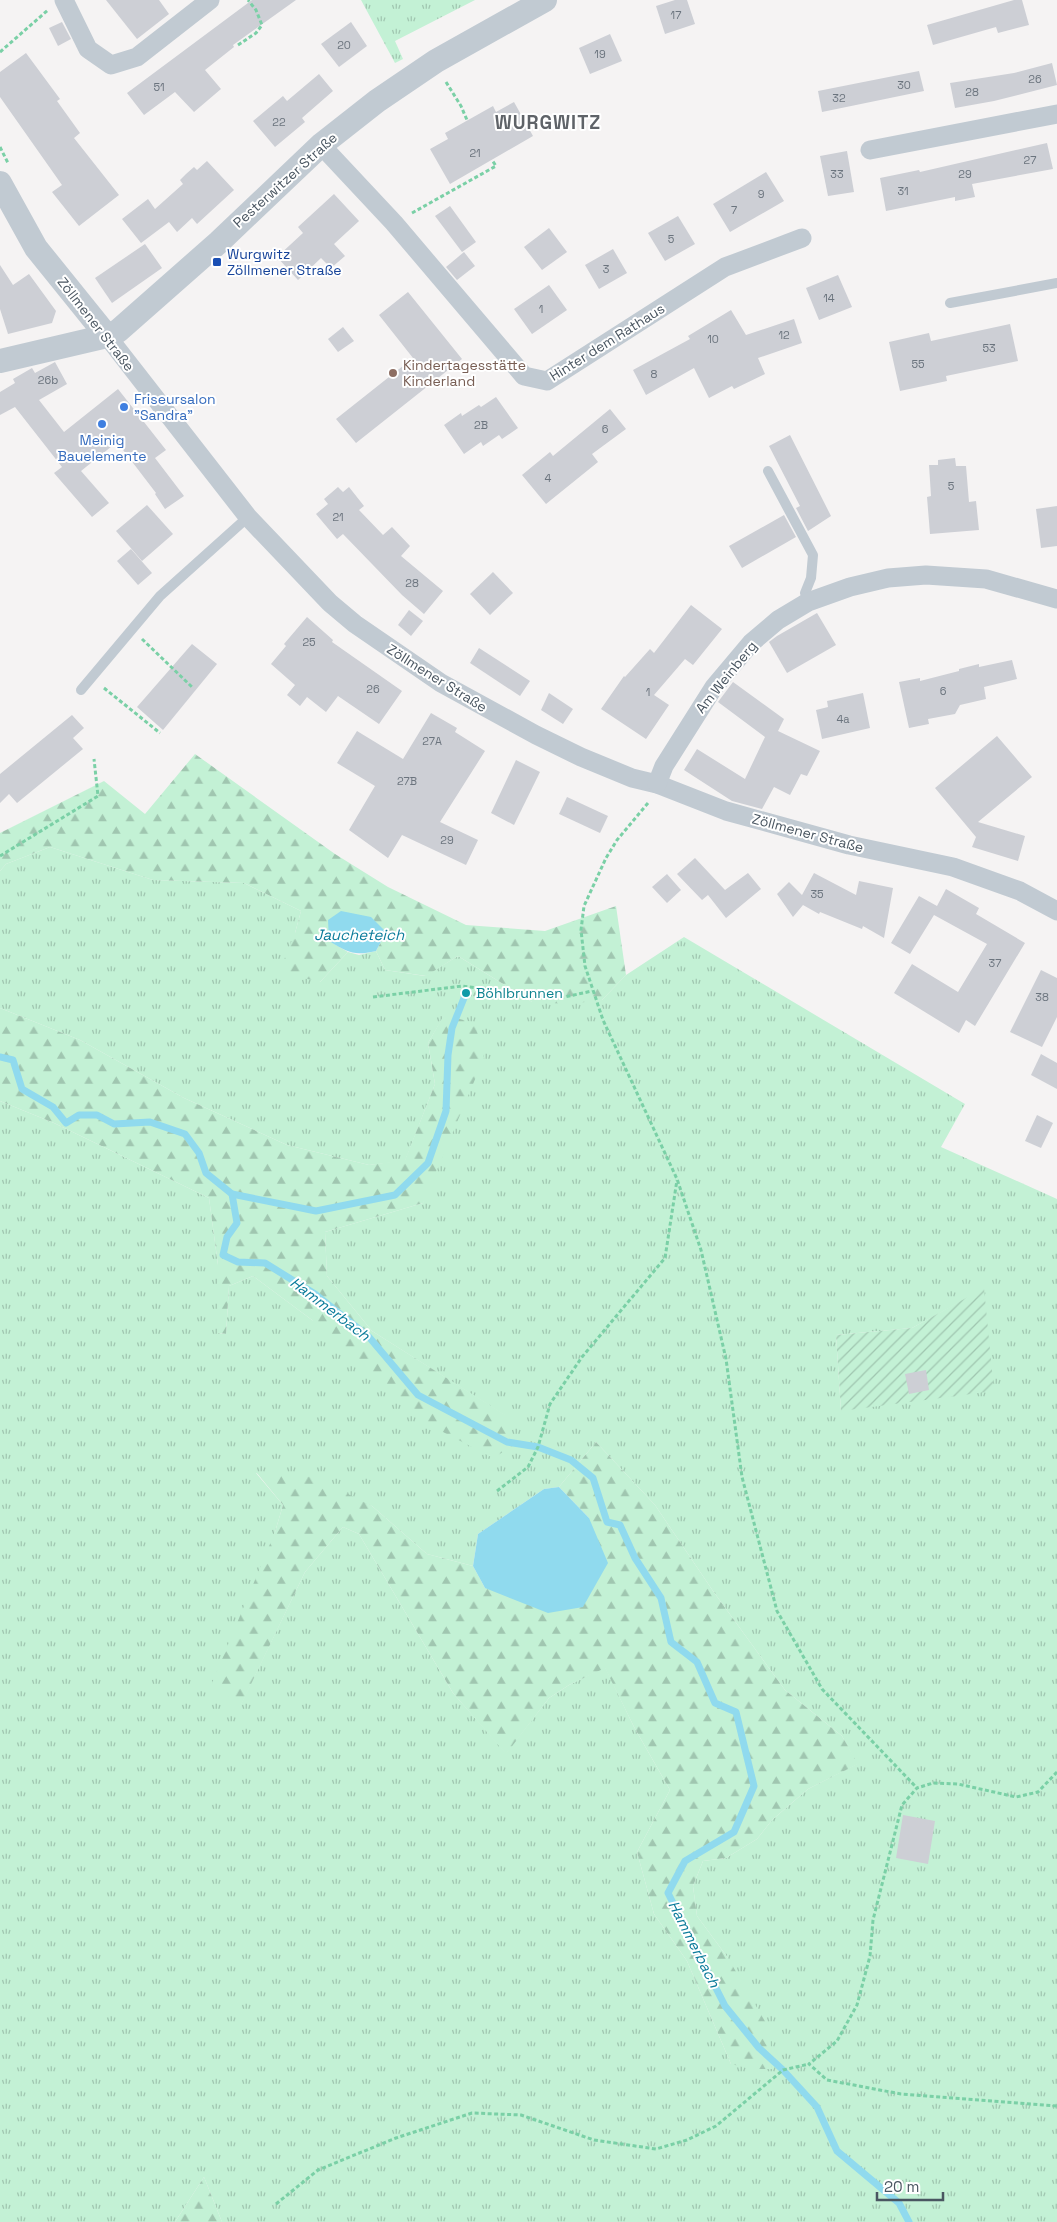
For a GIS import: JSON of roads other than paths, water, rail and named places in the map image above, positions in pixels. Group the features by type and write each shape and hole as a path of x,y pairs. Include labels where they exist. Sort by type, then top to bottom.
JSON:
{"street":[{"path":"58,3 88,49 111,65 137,57 210,0"},
{"name":"Pesterwitzer Straße","path":"0,361 107,336 118,331 219,242 322,145 376,101 436,61 545,0"},
{"path":"870,150 1057,114"},
{"name":"Hinter dem Rathaus","path":"322,145 394,223 524,376 547,380 726,267 802,238"},
{"name":"Zöllmener Straße","path":"0,183 36,248 248,517 330,603 355,624 441,683 486,709 581,757 632,778 653,792 849,846 953,867 1020,890 1057,910"},
{"name":"Am Weinberg","path":"653,792 664,766 714,687 751,643 778,620 808,602 888,578 926,575 986,579 1057,599"}],"lane":[{"path":"950,303 1057,283"},
{"path":"768,471 813,555 811,578 805,593 808,602"},
{"path":"81,690 160,596 248,517"}],"water":[{"name":"Jaucheteich","path":"341,911 371,917 386,932 376,951 352,952 329,941 328,920"},
{"path":"559,1487 589,1518 608,1563 583,1607 548,1613 485,1588 473,1566 478,1534 544,1489"}],"waterway":[{"path":"232,1194 316,1211 395,1195 428,1163 446,1111 448,1055 452,1028 466,993"},
{"name":"Hammerbach","path":"0,1057 13,1060 22,1089 53,1107 66,1123 79,1115 97,1115 114,1124 150,1122 185,1134 199,1153 206,1173 232,1194 237,1223 227,1237 223,1255 238,1262 265,1263 315,1294 369,1337 418,1395 507,1442 538,1447 571,1460 593,1478 607,1522 620,1525 635,1558 661,1598 671,1642 697,1662 715,1703 736,1712 754,1786 734,1832 685,1861 668,1893 725,2006 759,2048 783,2070 817,2107 837,2151 899,2203 909,2222"}],"place":[{"name":"Wurgwitz Zöllmener Straße","path":"217,262"},
{"name":"Kindertagesstätte Kinderland","path":"393,373"},
{"name":"Friseursalon \"Sandra\"","path":"124,407"},
{"name":"Meinig Bauelemente","path":"102,424"},
{"name":"Böhlbrunnen","path":"466,993"}],"district":[{"name":"WURGWITZ","path":"548,122"}]}
